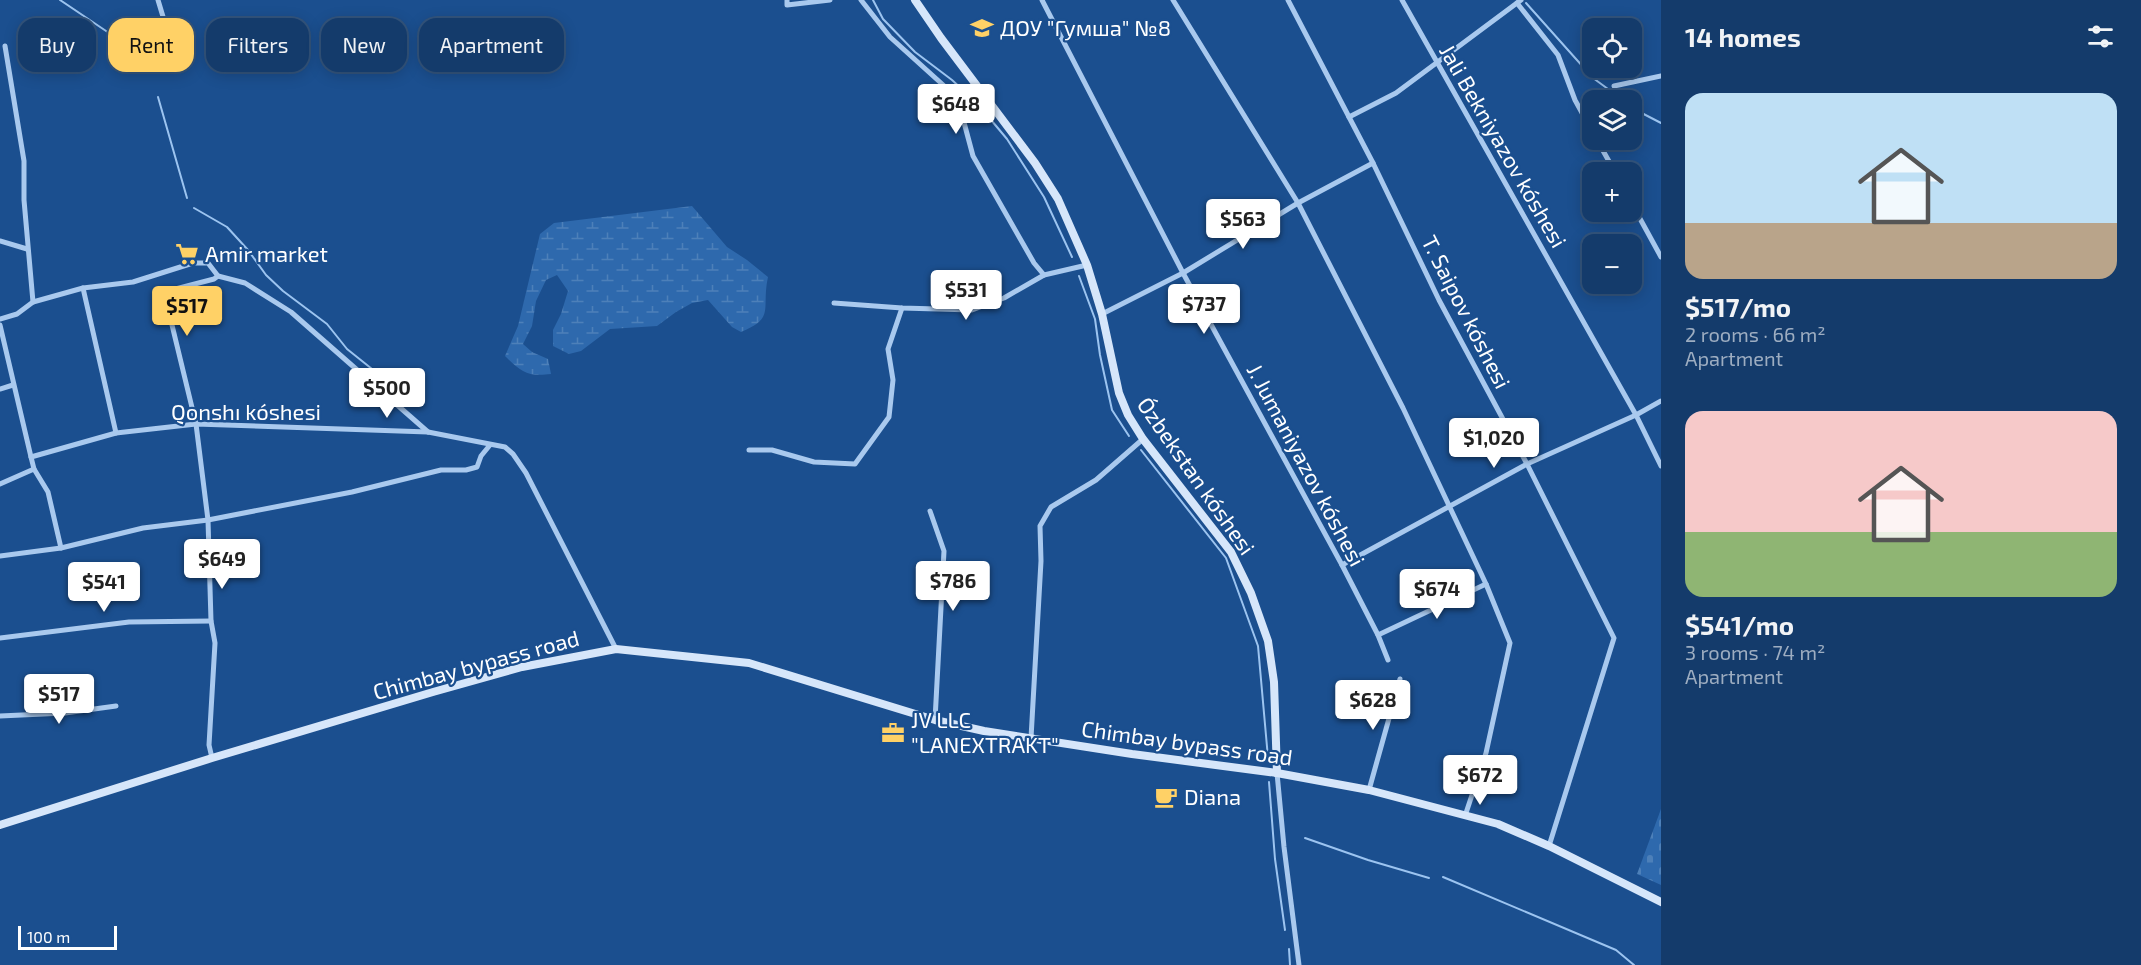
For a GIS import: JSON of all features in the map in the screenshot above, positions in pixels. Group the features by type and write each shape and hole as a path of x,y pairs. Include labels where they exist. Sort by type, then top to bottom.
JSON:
{"main road":[{"name":"Ózbekstan kóshesi","path":"915,0 940,38 1035,163 1058,199 1087,266 1102,314 1119,393 1128,415 1143,439 1231,552 1251,593 1268,641 1274,681 1277,772"},
{"name":"Chimbay bypass road","path":"0,825 212,758 522,667 616,649 749,663 935,720 984,731 1132,754 1277,772 1369,790 1498,824 1549,846 1661,902"}],"street":[{"path":"158,0 163,18"},
{"path":"787,0 787,5 830,0"},
{"path":"861,0 890,37 952,93 963,115 973,156 1034,263 1044,275"},
{"name":"J. Jumaniyazov kóshesi","path":"1042,0 1183,273 1342,565 1378,635 1388,660"},
{"path":"1173,0 1298,203 1450,505 1510,643 1486,753 1465,816"},
{"name":"T. Saipov kóshesi","path":"1288,0 1614,638 1549,846"},
{"name":"Jali Bekniyazov kóshesi","path":"1402,0 1636,415 1661,466"},
{"path":"1349,117 1396,93 1519,2 1557,55 1582,112"},
{"path":"4,46 24,161 27,249 33,302"},
{"path":"0,76 9,74"},
{"path":"1614,86 1661,76"},
{"path":"1102,314 1183,273 1298,203 1373,163"},
{"path":"1642,222 1661,257"},
{"path":"0,241 27,249"},
{"name":"Qonshı kóshesi","path":"0,319 18,314 33,302 83,288 133,282 194,263 208,263 218,276 245,283 291,312 428,432"},
{"path":"834,303 972,310 1004,298 1044,275 1087,266"},
{"path":"212,758 209,745 215,643 211,621 208,520 196,424 164,292 183,289 218,276"},
{"path":"83,288 116,433"},
{"path":"749,450 772,450 814,462 855,464 890,417 893,380 888,348 902,308"},
{"path":"0,325 34,470 48,492 61,548"},
{"path":"0,389 13,385"},
{"path":"1342,565 1527,464 1636,415 1661,401"},
{"name":"Qonshı kóshesi","path":"31,457 116,433 196,424 428,432 506,447 526,473 616,649"},
{"path":"1031,738 1041,561 1040,526 1051,507 1096,480 1143,439"},
{"path":"0,556 61,548 143,528 208,520 352,492 441,470 466,470 477,467 481,456 490,445"},
{"path":"0,484 34,470"},
{"path":"930,511 944,551 935,720"},
{"path":"1378,635 1486,584"},
{"path":"0,638 129,621 211,621"},
{"path":"1369,790 1400,679"},
{"path":"0,716 65,713 116,706"},
{"path":"1277,772 1299,965"}],"green space":[{"path":"692,206 727,247 768,277 765,311 759,322 741,332 732,327 708,300 692,303 657,326 610,329 581,351 569,354 553,346 553,330 568,291 557,275 546,280 536,301 532,326 523,344 532,352 548,359 551,374 536,375 525,372 505,356 518,326 540,234 554,223"},
{"path":"1661,809 1661,885 1637,874"}],"waterway":[{"path":"60,0 108,32"},
{"path":"873,0 883,19 915,52 952,80 976,102 1007,139 1044,197 1072,257"},
{"path":"1526,3 1593,78 1609,90"},
{"path":"158,97 187,198"},
{"path":"1642,113 1661,123"},
{"path":"194,208 227,227 266,275 283,291 327,324 347,349 392,385 400,404"},
{"path":"1079,276 1095,319 1112,410 1129,436"},
{"path":"1141,450 1226,558 1258,646 1268,758"},
{"path":"1269,782 1275,859 1285,930"},
{"path":"1305,838 1429,878"},
{"path":"1443,877 1616,950 1634,965"},
{"path":"1289,949 1290,965"}],"place":[{"name":"ДОУ \"Гумша\" №8","path":"982,28"},
{"name":"Amir market","path":"187,254"},
{"name":"JV LLC \"LANEXTRAKT\"","path":"893,733"},
{"name":"Diana","path":"1166,797"}]}
